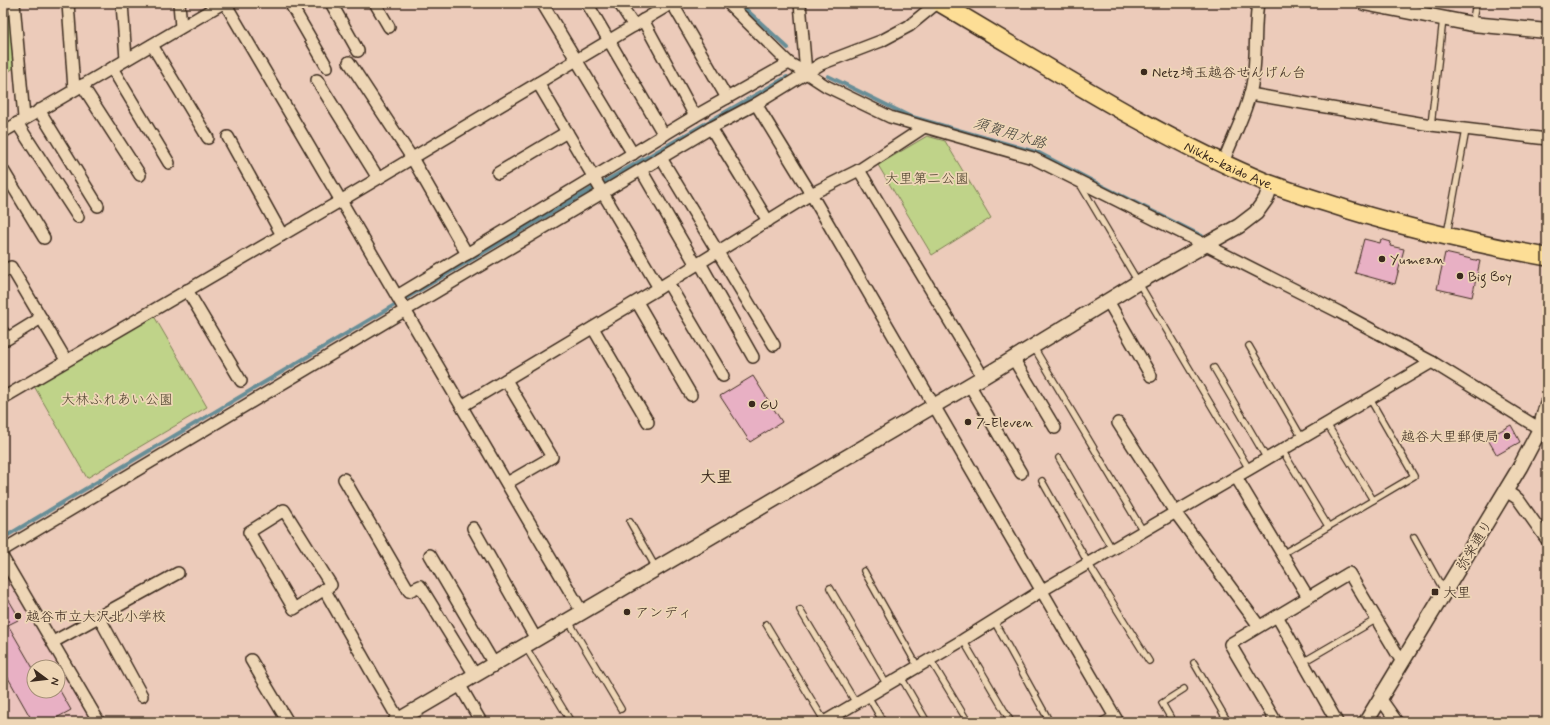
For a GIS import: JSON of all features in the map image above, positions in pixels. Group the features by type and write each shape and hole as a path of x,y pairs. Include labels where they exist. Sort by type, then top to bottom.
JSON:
{"main road":[{"name":"Nikko-kaido Ave.","path":"940,3 1149,125 1223,163 1271,184 1362,215 1447,237 1547,257"}],"street":[{"path":"14,3 21,121 78,217"},
{"path":"68,3 78,87 140,175"},
{"path":"122,3 126,59"},
{"path":"179,3 181,28"},
{"path":"290,3 327,67"},
{"path":"331,3 358,51"},
{"path":"375,3 389,27"},
{"path":"542,3 633,154"},
{"path":"587,3 664,135"},
{"path":"618,3 638,23 696,116"},
{"path":"3,398 342,200 672,3 727,98"},
{"path":"728,3 789,63 826,86 890,117 923,128 1033,158 1332,308 1432,362 1543,429"},
{"path":"800,3 806,73"},
{"path":"3,550 711,128 756,104 821,64 880,41 909,26 937,3"},
{"path":"1223,163 1250,94 1253,78 1258,3"},
{"path":"1364,3 1472,24 1547,31"},
{"path":"3,132 220,4 342,200 582,612"},
{"path":"152,45 208,138"},
{"path":"349,62 412,158 467,254"},
{"path":"397,296 664,135 789,63"},
{"path":"112,68 169,163"},
{"path":"317,80 378,178"},
{"path":"538,83 603,192 723,376"},
{"path":"1250,94 1431,126 1547,139"},
{"path":"756,104 811,194 1116,718"},
{"path":"39,110 98,206"},
{"path":"711,128 768,221"},
{"path":"462,406 637,302 811,194 859,170 923,128"},
{"path":"498,173 567,132"},
{"path":"228,137 282,235"},
{"path":"661,158 774,345"},
{"path":"3,170 44,238"},
{"path":"641,170 753,357"},
{"path":"859,170 983,377"},
{"path":"324,589 398,721 983,377 1137,283 1239,226 1256,213 1266,199 1271,184"},
{"path":"3,272 11,267 66,360"},
{"path":"187,290 241,381"},
{"path":"1108,301 1152,376"},
{"path":"637,302 691,395"},
{"path":"3,332 7,340 41,318"},
{"path":"593,328 648,422"},
{"path":"1013,358 1055,428"},
{"path":"824,722 838,718 856,703 963,640 1041,591 1432,362"},
{"path":"506,380 552,457 507,483"},
{"path":"969,384 1020,473"},
{"name":"弥栄通り","path":"1366,722 1543,429 1547,404"},
{"path":"1118,423 1176,512 1259,626"},
{"path":"1236,477 1308,597"},
{"path":"344,479 409,591 420,586 475,675"},
{"path":"1506,491 1518,499 1547,540"},
{"path":"284,510 331,585 324,589 294,609 249,532 284,510"},
{"path":"473,528 530,642"},
{"path":"430,556 494,664"},
{"path":"3,558 99,722"},
{"path":"53,642 178,573"},
{"path":"1276,722 1230,644 1349,573 1402,662"},
{"path":"1277,616 1337,722"},
{"path":"99,617 142,696"},
{"path":"251,660 288,722"},
{"path":"459,684 481,722"},
{"path":"1380,698 1396,722"}],"lane":[{"path":"1472,24 1476,3"},
{"path":"1431,126 1443,19"},
{"path":"1447,237 1466,130"},
{"path":"1079,181 1137,283 1249,469"},
{"path":"1033,346 1143,531"},
{"path":"1248,346 1302,438"},
{"path":"1214,368 1267,459"},
{"path":"1282,554 1414,476 1370,399"},
{"path":"1328,424 1373,500"},
{"path":"1282,450 1328,526"},
{"path":"1058,458 1112,549"},
{"path":"1042,481 1088,563 1149,661"},
{"path":"630,522 656,568"},
{"path":"1414,537 1445,593"},
{"path":"864,571 918,667"},
{"path":"830,588 887,685"},
{"path":"800,610 856,703"},
{"path":"1303,662 1376,619"},
{"path":"568,620 621,709"},
{"path":"994,621 1047,717"},
{"path":"766,624 824,722"},
{"path":"963,640 1011,722"},
{"path":"530,642 571,722"},
{"path":"930,659 968,722"},
{"path":"1194,663 1228,722"},
{"path":"900,677 927,722"},
{"path":"1173,722 1162,703 1184,689"},
{"path":"868,696 883,722"},
{"path":"1100,722 1116,718"}],"shaded area":[{"name":"越谷市立大沢北小学校","path":"3,566 58,659 26,659 26,699 66,699 66,673 95,722 3,722"}],"green space":[{"path":"3,3 12,3 17,66 3,75"},
{"name":"大里第二公園","path":"927,136 945,141 991,218 932,255 878,165"},
{"name":"大林ふれあい公園","path":"154,316 207,407 87,478 34,386"}],"building":[{"path":"1364,239 1380,243 1381,239 1391,242 1390,246 1404,249 1395,284 1355,273"},
{"path":"1445,253 1480,261 1472,297 1437,289"},
{"path":"753,376 782,422 750,442 720,396"},
{"path":"1511,425 1520,442 1497,455 1487,438"},
{"path":"3,590 20,619 8,625 28,659 26,659 26,699 65,699 71,710 49,722 33,722 3,669"}],"waterway":[{"name":"須賀用水路","path":"739,3 788,48"},
{"name":"須賀用水路","path":"828,76 909,116 1039,153 1202,236"},
{"path":"3,538 492,247 787,77"}],"place":[{"name":"Netz埼玉越谷せんげん台","path":"1144,72"},
{"name":"Yumean","path":"1382,259"},
{"name":"Big Boy","path":"1460,276"},
{"name":"GU","path":"752,404"},
{"name":"7-Eleven","path":"968,422"},
{"name":"越谷大里郵便局","path":"1507,436"},
{"name":"大里","path":"1435,592"},
{"name":"アンディ","path":"627,612"},
{"name":"越谷市立大沢北小学校","path":"18,616"}],"district":[{"name":"大里","path":"716,476"}]}
